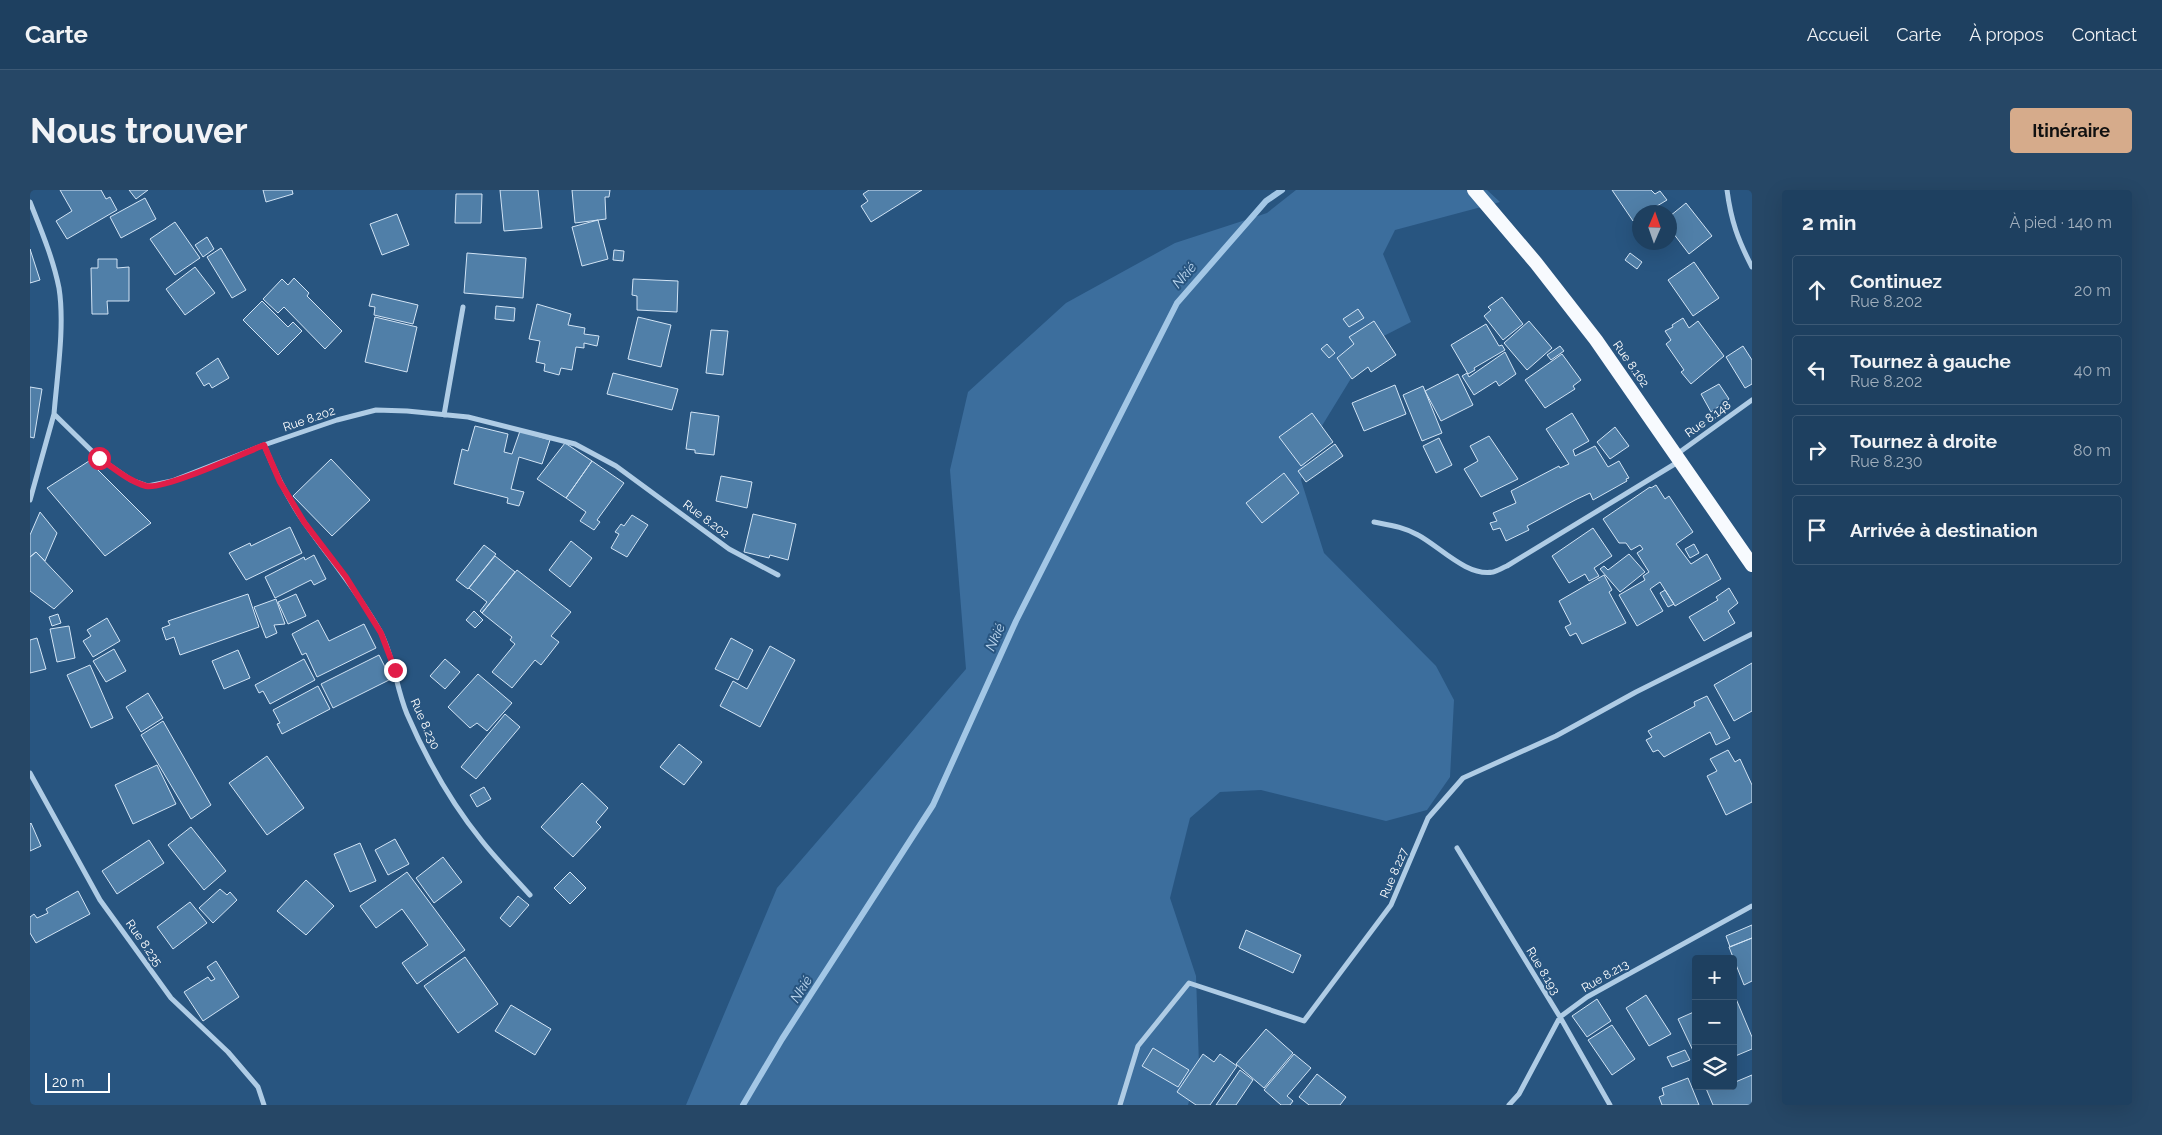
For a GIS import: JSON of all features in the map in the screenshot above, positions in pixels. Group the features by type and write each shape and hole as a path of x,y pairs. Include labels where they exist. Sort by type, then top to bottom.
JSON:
{"highway":[{"name":"Rue 8.162","path":"1474,190 1536,263 1596,340 1752,565"}],"street":[{"path":"1727,190 1729,211 1736,237 1752,268"},
{"path":"30,202 54,267 61,309 54,414 30,500"},
{"path":"444,415 463,307"},
{"name":"Rue 8.148","path":"1374,522 1396,526 1418,535 1457,562 1477,571 1492,572 1507,566 1679,458 1752,400"},
{"name":"Rue 8.202","path":"54,414 99,458 131,480 148,486 172,481 264,445 337,420 376,410 468,417 575,444 616,466 729,549 778,575"},
{"name":"Rue 8.230","path":"264,445 280,482 304,522 346,577 381,633 395,670 406,712 449,794 482,841 530,895"},
{"name":"Rue 8.227","path":"1120,1105 1138,1046 1189,983 1304,1022 1391,905 1428,818 1463,778 1556,736 1636,692 1752,634"},
{"name":"Rue 8.235","path":"30,773 100,900 170,998 228,1052 258,1087 264,1105"},
{"name":"Rue 8.193","path":"1457,848 1560,1017 1610,1105"},
{"name":"Rue 8.213","path":"1509,1105 1520,1094 1560,1017 1587,997 1752,906"}],"shaded area":[{"path":"1296,190 1487,190 1500,202 1395,230 1383,254 1411,322 1374,341 1312,442 1301,480 1324,553 1436,666 1454,700 1450,777 1427,810 1386,821 1261,790 1220,792 1190,818 1170,898 1196,976 1199,1065 1188,1105 686,1105 777,888 966,669 950,470 968,392 1066,303 1175,243 1267,213"}],"building":[{"path":"60,190 101,190 106,199 110,197 117,210 67,239 56,221 72,211"},
{"path":"129,190 148,190 136,199"},
{"path":"263,190 292,190 293,194 266,202"},
{"path":"500,190 538,190 542,228 504,231"},
{"path":"572,190 610,190 609,197 605,197 606,219 575,223"},
{"path":"869,190 922,190 871,222 861,206 868,201 863,194"},
{"path":"1612,190 1651,190 1655,194 1660,191 1667,200 1659,205 1632,205 1632,220"},
{"path":"456,194 482,194 481,223 455,223"},
{"path":"145,198 156,219 121,238 110,217"},
{"path":"1686,203 1712,236 1689,254 1677,238 1677,210"},
{"path":"397,214 409,245 382,255 370,224"},
{"path":"598,220 608,259 582,266 572,227"},
{"path":"175,222 200,258 175,275 150,239"},
{"path":"207,237 214,249 203,257 195,245"},
{"path":"221,248 246,290 232,298 207,257"},
{"path":"30,249 40,280 30,283"},
{"path":"614,250 624,251 623,261 613,260"},
{"path":"467,253 526,258 523,298 464,293"},
{"path":"1630,253 1642,262 1637,269 1625,260"},
{"path":"98,259 117,259 117,268 129,267 129,301 107,301 108,314 92,314 91,268 98,268"},
{"path":"1694,262 1719,298 1693,316 1668,280"},
{"path":"195,267 215,293 185,315 166,289"},
{"path":"294,278 309,293 307,296 342,331 325,349 284,307 278,313 263,299 282,279 288,285"},
{"path":"633,279 678,281 677,312 637,310 637,296 632,295"},
{"path":"372,294 418,305 413,324 374,315 375,307 369,306"},
{"path":"1502,297 1523,324 1503,340 1484,316 1491,310 1488,307"},
{"path":"262,301 288,327 293,322 302,331 278,355 243,320"},
{"path":"537,304 571,314 568,325 585,328 584,334 599,336 597,346 584,343 584,348 576,347 572,370 561,368 559,375 544,371 545,364 536,362 540,341 529,339"},
{"path":"496,306 515,308 514,321 495,319"},
{"path":"1358,309 1364,318 1349,327 1343,319"},
{"path":"375,317 417,327 407,372 365,362"},
{"path":"638,317 671,325 661,367 628,359"},
{"path":"1683,318 1689,328 1698,321 1724,356 1691,384 1681,372 1684,370 1666,344 1671,340 1665,331"},
{"path":"1374,321 1396,355 1371,372 1368,367 1352,379 1337,358 1354,344 1349,337"},
{"path":"1529,321 1552,348 1527,370 1504,343"},
{"path":"1486,324 1499,346 1502,345 1505,350 1474,368 1475,370 1468,374 1451,345"},
{"path":"711,330 728,331 723,375 706,373"},
{"path":"1327,344 1335,353 1329,358 1321,349"},
{"path":"1560,346 1564,351 1551,360 1547,355"},
{"path":"1743,346 1752,360 1752,384 1745,388 1726,357"},
{"path":"1505,352 1516,374 1499,386 1496,381 1474,395 1462,376 1467,373 1469,377"},
{"path":"1562,354 1581,380 1573,386 1575,389 1545,408 1525,380"},
{"path":"218,358 229,378 212,388 209,383 204,386 196,373"},
{"path":"613,373 678,389 672,410 607,394"},
{"path":"1458,374 1473,405 1441,421 1425,391"},
{"path":"1719,384 1729,399 1711,412 1701,394"},
{"path":"1395,385 1406,414 1364,431 1352,403"},
{"path":"1423,386 1442,433 1422,441 1403,395"},
{"path":"30,387 42,389 34,438 30,437"},
{"path":"691,412 719,416 714,455 695,453 695,450 686,449"},
{"path":"1312,413 1333,442 1301,466 1279,437"},
{"path":"1572,413 1589,441 1573,450 1575,456 1595,446 1608,467 1619,461 1629,478 1626,479 1627,481 1593,500 1590,493 1577,499 1527,526 1529,530 1506,541 1500,528 1493,530 1490,523 1497,521 1493,513 1516,503 1511,491 1559,466 1560,468 1569,464 1546,429"},
{"path":"475,426 508,434 504,452 512,454 520,431 550,440 542,464 519,457 511,489 524,492 519,506 507,503 508,498 454,484 462,449 468,451"},
{"path":"1615,427 1629,446 1610,459 1597,442"},
{"path":"1489,436 1518,479 1481,497 1464,469 1478,461 1470,446"},
{"path":"1439,438 1452,465 1436,473 1423,446"},
{"path":"565,443 592,461 566,498 537,479"},
{"path":"1335,444 1343,456 1306,482 1298,471"},
{"path":"331,459 370,500 332,536 293,496"},
{"path":"89,461 151,523 105,556 47,488"},
{"path":"592,461 624,483 597,520 600,522 594,530 580,521 586,512 566,498"},
{"path":"1284,473 1299,493 1262,523 1246,503"},
{"path":"721,476 752,482 747,508 716,501"},
{"path":"1656,485 1665,499 1669,496 1693,532 1676,544 1691,564 1707,554 1721,579 1675,606 1660,582 1650,589 1663,611 1637,626 1619,595 1645,580 1643,576 1649,572 1637,553 1643,549 1640,545 1631,550 1626,543 1619,543 1603,519 1650,487"},
{"path":"40,512 57,533 45,561 36,552 30,557 30,535"},
{"path":"753,514 796,524 788,560 770,555 769,558 744,552"},
{"path":"632,515 648,525 627,557 611,548 619,534 615,532 621,524 624,526"},
{"path":"290,527 302,553 246,580 229,553 250,543 251,546"},
{"path":"1593,528 1612,556 1594,568 1599,576 1589,581 1585,574 1569,583 1552,556"},
{"path":"571,541 592,558 570,587 549,570"},
{"path":"1694,544 1699,553 1690,558 1685,549"},
{"path":"484,545 496,554 468,589 456,580"},
{"path":"36,552 73,591 54,609 30,591 30,557"},
{"path":"1629,554 1645,572 1620,592 1600,569 1604,566 1608,570"},
{"path":"314,555 326,579 314,585 311,580 275,598 265,577 304,557 305,560"},
{"path":"495,556 515,572 482,613 480,611 487,602 469,588"},
{"path":"517,570 571,612 551,636 559,642 541,665 535,660 512,688 492,672 515,644 510,640 512,637 482,613"},
{"path":"1604,575 1612,590 1609,592 1626,623 1582,644 1576,633 1570,636 1565,627 1571,624 1559,601"},
{"path":"1729,588 1738,603 1728,611 1735,623 1704,641 1689,617 1718,600 1716,597"},
{"path":"1665,590 1674,604 1668,607 1660,593"},
{"path":"248,594 259,627 180,655 174,637 166,640 162,628 170,625 168,621"},
{"path":"296,594 306,616 288,624 278,602"},
{"path":"276,599 285,624 274,625 277,633 266,638 254,607"},
{"path":"474,611 483,620 475,628 466,620"},
{"path":"58,614 61,623 52,626 49,617"},
{"path":"107,618 120,641 93,657 83,641 91,636 87,630"},
{"path":"318,620 329,641 364,624 376,648 317,677 306,653 302,655 292,634"},
{"path":"69,626 75,658 57,662 50,629"},
{"path":"37,638 46,669 30,673 30,640"},
{"path":"731,638 753,650 738,680 715,669"},
{"path":"770,646 795,660 760,727 720,706 733,681 747,689"},
{"path":"114,649 126,671 106,682 93,661"},
{"path":"238,650 250,678 224,689 212,661"},
{"path":"379,655 391,679 333,708 321,684"},
{"path":"304,659 315,680 270,704 263,691 259,693 255,685"},
{"path":"445,659 460,672 445,689 430,676"},
{"path":"1752,663 1752,711 1734,721 1714,685"},
{"path":"90,665 113,718 91,728 67,675"},
{"path":"478,674 512,703 487,731 477,723 470,728 448,707"},
{"path":"318,686 330,709 282,734 277,724 280,723 273,710"},
{"path":"148,693 163,718 141,732 126,707"},
{"path":"1707,696 1730,738 1716,745 1710,732 1664,757 1658,750 1653,752 1646,740 1652,737 1648,731 1695,706 1694,702"},
{"path":"505,714 520,727 476,779 461,767"},
{"path":"163,721 211,805 191,819 141,735"},
{"path":"679,744 702,762 684,785 660,767"},
{"path":"1728,750 1735,762 1740,759 1752,785 1752,802 1726,815 1707,776 1717,771 1710,759"},
{"path":"267,756 304,808 267,835 229,783"},
{"path":"157,765 176,804 133,824 115,785"},
{"path":"582,783 608,808 596,822 601,827 573,857 541,827"},
{"path":"484,787 491,799 477,807 470,795"},
{"path":"30,824 41,846 30,851"},
{"path":"191,827 226,871 204,890 168,845"},
{"path":"395,839 409,864 388,875 375,850"},
{"path":"149,840 164,863 117,894 102,871"},
{"path":"360,843 376,881 350,892 334,854"},
{"path":"443,857 462,882 434,903 416,878"},
{"path":"407,872 465,950 417,984 402,963 428,945 402,909 376,928 360,906"},
{"path":"570,872 586,888 570,904 554,888"},
{"path":"306,880 334,906 306,935 277,911"},
{"path":"220,889 227,895 230,892 237,900 213,923 199,908"},
{"path":"78,891 90,914 36,943 30,933 30,917 34,914 37,918 48,913 46,909"},
{"path":"518,896 529,905 510,927 500,918"},
{"path":"190,902 207,923 173,949 157,927"},
{"path":"1752,925 1752,938 1730,947 1726,936"},
{"path":"1246,930 1301,955 1293,973 1239,948"},
{"path":"1752,938 1752,981 1744,985 1737,967 1737,955 1732,955 1729,947"},
{"path":"465,957 498,1004 458,1033 424,986"},
{"path":"216,961 239,997 203,1021 184,992 208,977 211,981 215,979 207,967"},
{"path":"1646,995 1671,1034 1649,1046 1626,1008"},
{"path":"1597,999 1611,1021 1587,1037 1572,1016"},
{"path":"1737,1001 1752,1037 1752,1049 1737,1055"},
{"path":"511,1005 551,1029 535,1055 495,1031"},
{"path":"1692,1013 1692,1049 1678,1019"},
{"path":"1612,1025 1635,1059 1612,1075 1588,1040"},
{"path":"1266,1029 1293,1053 1264,1088 1236,1064"},
{"path":"1153,1048 1189,1070 1178,1087 1142,1066"},
{"path":"1685,1050 1690,1060 1672,1067 1667,1057"},
{"path":"1203,1054 1214,1062 1220,1054 1237,1066 1210,1105 1196,1105 1177,1092"},
{"path":"1294,1054 1311,1068 1287,1096 1293,1101 1290,1105 1281,1105 1264,1090"},
{"path":"1240,1070 1253,1080 1236,1105 1216,1105"},
{"path":"1317,1074 1346,1097 1340,1105 1309,1105 1299,1097"},
{"path":"1752,1075 1752,1105 1713,1105 1707,1090 1737,1090 1737,1081"},
{"path":"1688,1078 1699,1105 1662,1105 1659,1097 1664,1095 1662,1088"}],"waterway":[{"name":"Nkié","path":"743,1105 782,1039 933,805 1016,621 1177,303 1266,201 1282,190"}],"route":[{"path":"99,458 131,480 148,486 172,481 264,445 280,482 304,522 346,577 381,633 395,670"}]}
